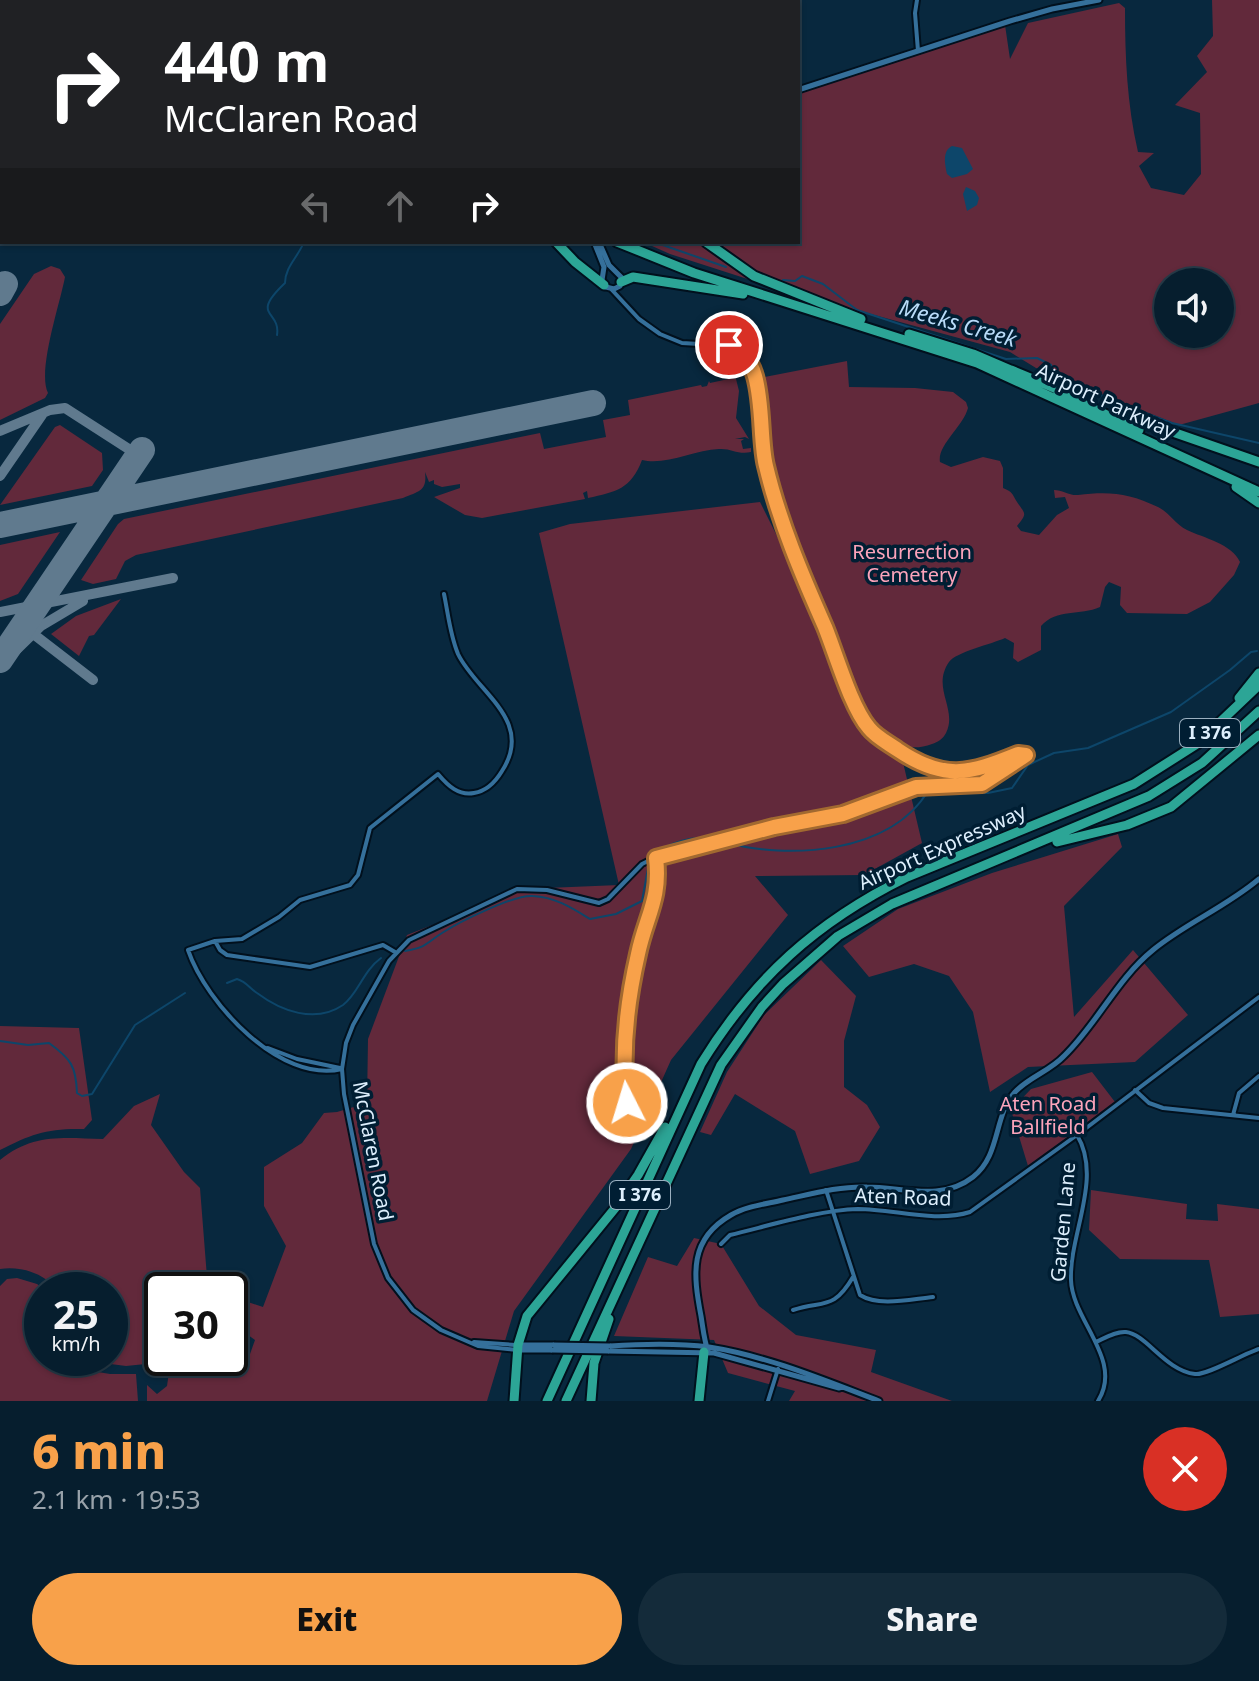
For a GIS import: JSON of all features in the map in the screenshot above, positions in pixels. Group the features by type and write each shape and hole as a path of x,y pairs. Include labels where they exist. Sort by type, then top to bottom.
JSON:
{"highway":[{"path":"558,244 575,262 608,287"},
{"name":"Airport Parkway","path":"622,244 694,273 1005,374 1259,492"},
{"name":"Airport Parkway","path":"634,244 671,260 947,345 999,365 1259,485"},
{"path":"709,244 754,276 868,321"},
{"path":"620,284 633,277 734,292 923,345"},
{"path":"999,365 1132,419 1259,462"},
{"path":"1126,431 1217,476 1259,503"},
{"path":"1154,773 1212,725 1259,673"},
{"name":"Airport Expressway","path":"547,1401 690,1086 717,1039 748,997 825,924 875,893 907,877 1107,796 1154,773 1216,728 1259,685"},
{"name":"Airport Expressway","path":"566,1401 699,1108 736,1041 762,1007 815,954 858,923 892,904 1115,813 1149,796 1202,763 1259,711"},
{"path":"966,872 1052,843 1154,815 1189,793 1259,735"},
{"path":"514,1401 518,1347 527,1316 616,1207 653,1149 705,1052 748,997"},
{"path":"591,1401 594,1363 606,1326 699,1108"},
{"path":"701,1401 706,1350"}],"street":[{"path":"917,0 918,51"},
{"path":"800,89 1052,9 1099,0"},
{"path":"598,244 608,287 624,300"},
{"path":"600,252 621,275 624,300"},
{"path":"608,287 620,284"},
{"name":"McClaren Road","path":"624,300 639,319 660,334 682,343 733,346 750,360 769,477 806,585 855,703 869,728 912,759 936,770 967,772 1018,754 1026,755 982,784 916,787 843,814 774,827 656,858 642,864 608,899 599,903 547,890 517,889 418,936 395,952 351,1030 342,1069 373,1239 381,1265 413,1310 459,1339 518,1347 706,1350 778,1368 879,1401"},
{"path":"342,1069 266,1047 214,999 198,974 188,950 215,941 242,939 300,900 350,885 358,875 370,828 438,774 455,790 472,794 488,788 502,771 510,748 510,728 497,703 458,653 444,594"},
{"path":"627,1103 624,1057 638,955 656,900 656,858"},
{"path":"706,1350 695,1279 700,1247 724,1219 743,1209 826,1190 862,1186 930,1192 948,1190 969,1180 985,1165 992,1153 1003,1111 1010,1099 1024,1084 1063,1057 1134,967 1160,945 1228,903 1259,879"},
{"path":"215,941 227,955 304,967 322,965 383,945 395,952"},
{"name":"Aten Road","path":"721,1244 730,1235 833,1213 865,1209 945,1215 964,1214 982,1206 1259,997"},
{"path":"1233,1115 1239,1093 1259,1076"},
{"path":"1135,1090 1149,1103 1163,1108 1259,1118"},
{"name":"Garden Lane","path":"1077,1135 1085,1156 1085,1194 1071,1283 1096,1342 1104,1373 1104,1387 1098,1401"},
{"path":"826,1190 860,1295 889,1301 933,1297"},
{"path":"793,1310 832,1301 854,1274"},
{"path":"1096,1342 1124,1332 1133,1334 1166,1362 1196,1375 1205,1374 1236,1357 1259,1349"},
{"path":"768,1401 778,1368"}],"green space":[{"path":"1212,0 1259,0 1259,403 1179,425 1036,368 1010,352 845,307 799,290 750,270 714,244 800,244 800,94 810,88 1005,25 1010,59 1028,23 1119,3 1125,8 1127,80 1138,152 1154,153 1139,166 1151,188 1184,195 1201,174 1200,113 1175,105 1207,72 1197,56 1213,36"},
{"path":"648,244 704,244 733,267 763,284"},
{"path":"51,266 60,269 65,277 47,354 45,383 48,393 45,398 0,420 0,324 34,274"},
{"name":"Resurrection Cemetery","path":"847,361 849,387 953,392 966,402 968,408 965,415 942,449 940,462 951,467 983,457 1000,461 1003,488 1012,494 1024,514 1017,526 1021,531 1039,535 1057,515 1069,508 1065,497 1055,498 1054,490 1075,495 1109,493 1128,496 1158,507 1183,528 1231,551 1240,562 1234,575 1210,602 1187,614 1127,613 1120,605 1121,587 1109,582 1100,607 1061,614 1047,620 1041,626 1041,650 1018,662 1013,658 1014,643 1005,638 953,658 944,672 943,681 949,715 946,733 936,742 921,747 900,745 874,727 862,709 800,561 766,456 760,378"},
{"path":"733,378 739,391 736,418 749,439 745,437 735,439 744,439 741,441 743,449 751,448 751,452 719,449 660,461 642,460 633,477 614,491 588,498 587,491 583,493 585,499 482,518 465,515 434,497 460,488 460,484 442,487 434,484 434,480 429,482 425,472 422,489 403,498 136,555 125,561 116,579 93,584 81,580 124,519 540,433 544,449 606,437 603,420 630,415 628,400 707,386 709,381"},
{"path":"60,425 102,453 103,470 92,486 0,505 55,427"},
{"path":"760,502 787,556 858,726 902,758 922,843 864,875 755,876 788,915 671,1060 631,1149 514,1311 487,1401 147,1401 147,1385 157,1394 167,1386 168,1376 248,1376 248,1360 255,1340 248,1335 248,1302 263,1307 286,1246 264,1206 264,1167 302,1143 324,1113 367,1103 368,1039 407,935 523,889 619,885 539,533 570,524"},
{"path":"60,532 18,594 0,601 0,545"},
{"path":"121,599 94,635 89,636 79,656 51,634 76,616"},
{"path":"1118,834 1122,847 1064,906 1074,1017 1133,950 1188,1015 1135,1062 1028,1067 990,1092 973,1012 949,976 914,964 869,977 843,946 898,909 992,873"},
{"path":"821,960 856,996 844,1041 844,1087 867,1105 880,1127 859,1161 810,1174 795,1131 735,1094 711,1135 700,1132 727,1072 764,1015"},
{"path":"0,1026 79,1028 92,1120 84,1129 40,1133 0,1150"},
{"name":"Aten Road Ballfield","path":"1092,1072 1115,1102 1028,1166 1011,1110 1031,1089"},
{"path":"160,1094 151,1125 184,1172 200,1188 207,1272 144,1272 144,1364 128,1366 128,1272 0,1269 0,1160 12,1151 37,1141 103,1139 134,1106"},
{"path":"1091,1190 1187,1204 1186,1219 1218,1221 1217,1204 1259,1209 1259,1314 1220,1317 1209,1260 1120,1259 1089,1230"},
{"path":"694,1238 721,1244 759,1306 796,1335 876,1350 871,1372 952,1401 789,1401 795,1391 728,1373 714,1340 614,1336 648,1257 677,1266"},
{"path":"7,1279 24,1280 24,1376 136,1374 138,1401 0,1401 0,1286"}],"water":[{"path":"952,146 962,148 973,169 952,178 947,174 945,158"},
{"path":"966,187 975,191 979,198 977,205 967,211 963,194"}],"waterway":[{"path":"277,335 269,302 285,283 289,267 303,244"},
{"name":"Meeks Creek","path":"660,244 726,267"},
{"name":"Meeks Creek","path":"783,280 795,281 802,276 823,284 857,310 1006,359 1037,358 1051,365 1053,374 1067,384 1093,394 1111,397 1172,423 1259,443"},
{"path":"724,842 778,850 836,847 864,840 889,828 911,812 928,791 988,793 1012,788 1028,765 1054,753 1088,748 1171,712 1251,652 1257,651"},
{"path":"652,856 681,841 698,838 714,840"},
{"path":"405,951 422,946 487,910 525,897 556,901 590,919 616,914 642,901 649,863"},
{"path":"227,983 237,979 287,1010 321,1014 343,1005 381,958"},
{"path":"0,1041 28,1045 49,1043 71,1064 77,1093 82,1096 92,1094 135,1025 185,993"}],"taxiway":[{"path":"0,431 50,410 65,408 138,455"},
{"path":"0,476 42,415"},
{"path":"0,612 173,578"},
{"path":"0,666 41,626 83,601"},
{"path":"23,626 93,680"}],"runway":[{"path":"0,293 5,284"},
{"path":"0,525 593,403"},
{"path":"0,660 142,450"}],"route":[{"path":"627,1103 624,1057 638,955 656,900 656,858 774,827 843,814 916,787 982,784 1026,755 1018,754 967,772 936,770 912,759 869,728 855,703 806,585 769,477 763,453 754,370 746,355 729,345"}]}
